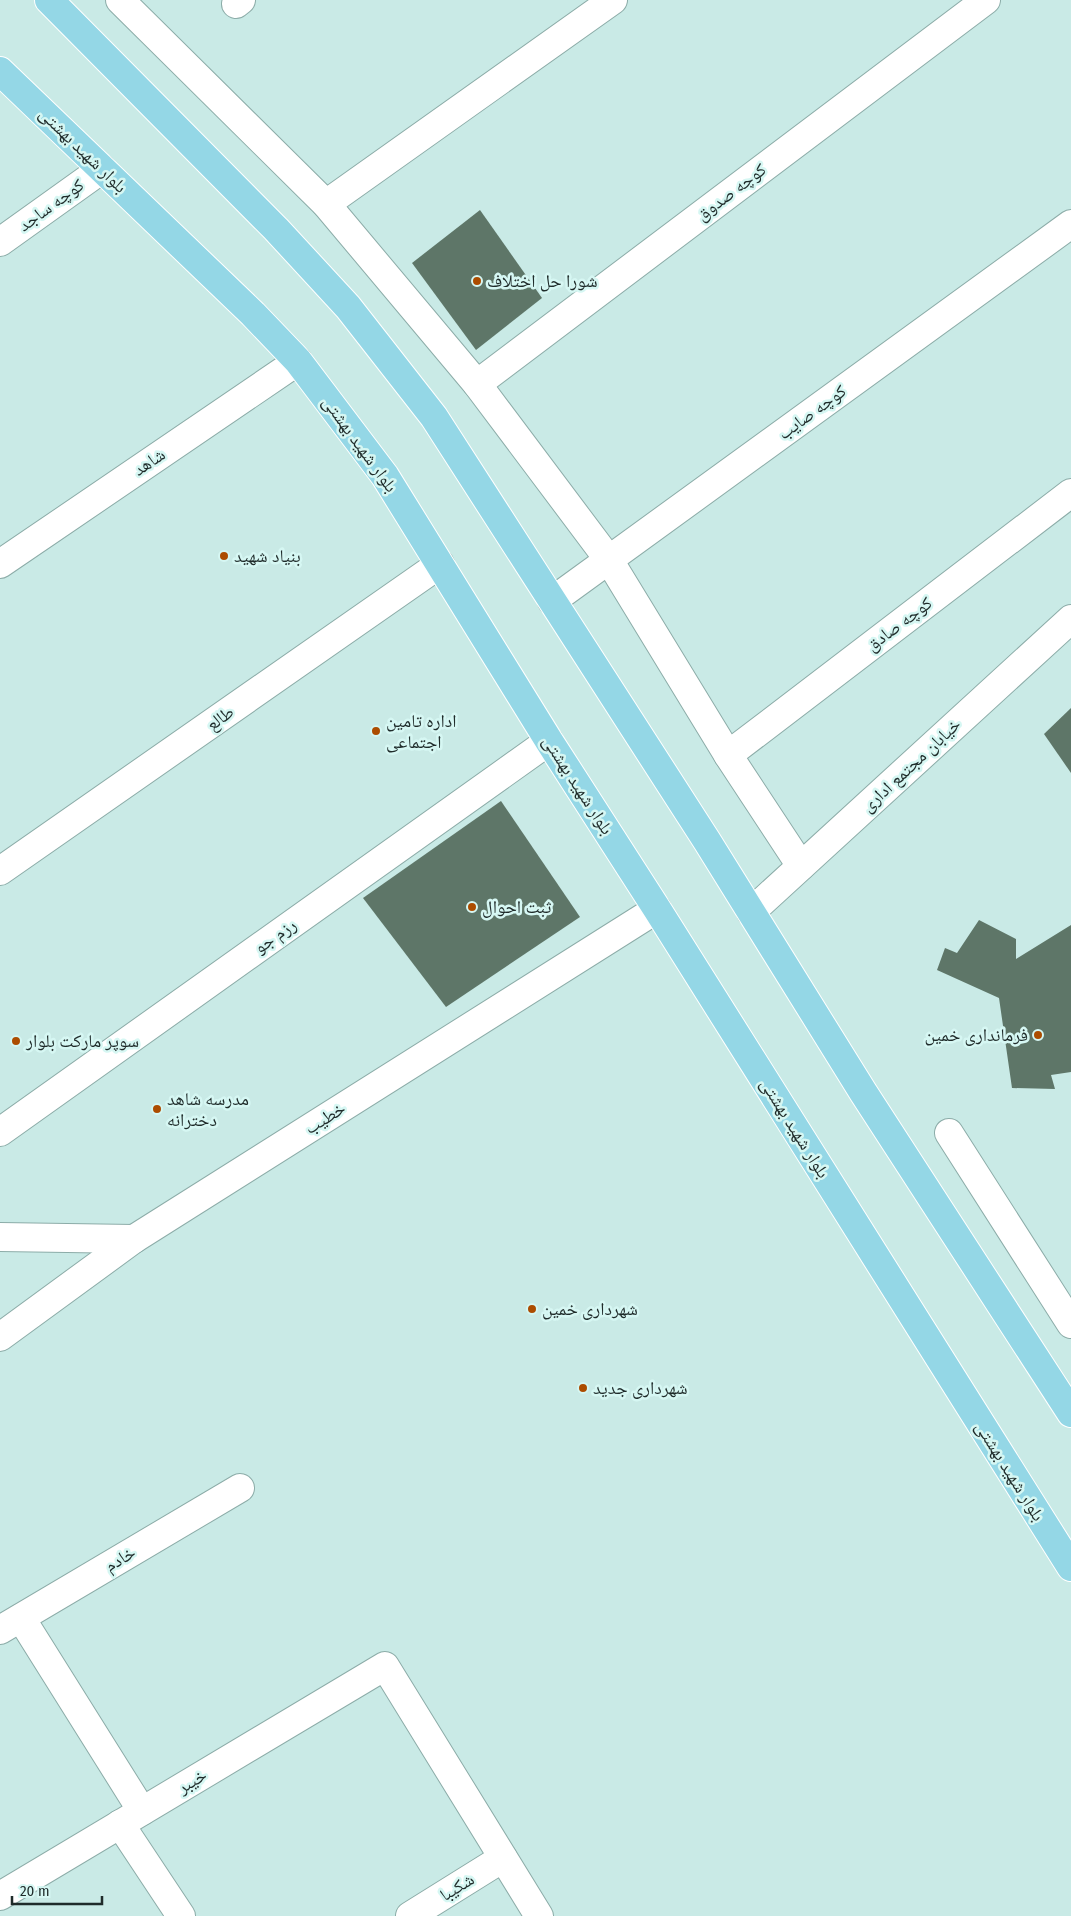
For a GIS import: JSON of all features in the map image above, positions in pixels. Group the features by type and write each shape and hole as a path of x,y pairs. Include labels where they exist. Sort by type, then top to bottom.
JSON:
{"main road":[{"path":"49,0 276,229 348,307 434,417 751,912 863,1092 1071,1413"},
{"name":"بلوار شهید بهشتی","path":"0,71 246,307 298,361 385,476 549,741 658,909 1071,1567"}],"street":[{"path":"120,0 326,204 476,384 609,560 728,755 801,866"},
{"path":"326,204 613,0"},
{"name":"کوچه صدوق","path":"476,384 978,2"},
{"name":"کوچه ساجد","path":"0,242 102,169"},
{"name":"کوچه صایب","path":"552,601 1071,224"},
{"name":"شاهد","path":"0,564 298,361"},
{"name":"کوچه صادق","path":"728,755 1071,493"},
{"name":"طالع","path":"0,871 440,564"},
{"name":"خیابان مجتمع اداری","path":"751,912 1071,619"},
{"name":"رزم جو","path":"0,1132 549,741"},
{"name":"خطیب","path":"0,1337 134,1239 658,909"},
{"path":"949,1133 1071,1324"},
{"path":"0,1238 134,1239"},
{"name":"خادم","path":"10,1624 240,1488"},
{"path":"10,1624 131,1818 181,1916"},
{"name":"خیبر","path":"0,1896 385,1666 503,1858"},
{"path":"503,1858 539,1916"},
{"name":"شکیبا","path":"410,1916 503,1858"}],"building":[{"name":"شورا حل اختلاف","path":"480,210 542,298 476,350 412,263"},
{"path":"1071,708 1071,773 1044,734"},
{"name":"ثبت احوال","path":"501,801 580,917 446,1007 363,898"},
{"name":"فرمانداری خمین","path":"979,920 1016,939 1016,959 1071,925 1071,1072 1051,1075 1055,1089 1012,1088 999,998 937,970 945,948 957,953"}],"place":[{"name":"شورا حل اختلاف","path":"477,281"},
{"name":"بنیاد شهید","path":"224,556"},
{"name":"اداره تامین اجتماعی","path":"376,731"},
{"name":"ثبت احوال","path":"472,907"},
{"name":"فرمانداری خمین","path":"1038,1035"},
{"name":"سوپر مارکت بلوار","path":"16,1041"},
{"name":"مدرسه شاهد دخترانه","path":"157,1109"},
{"name":"شهرداری خمین","path":"532,1309"},
{"name":"شهرداری جدید","path":"583,1388"}]}
